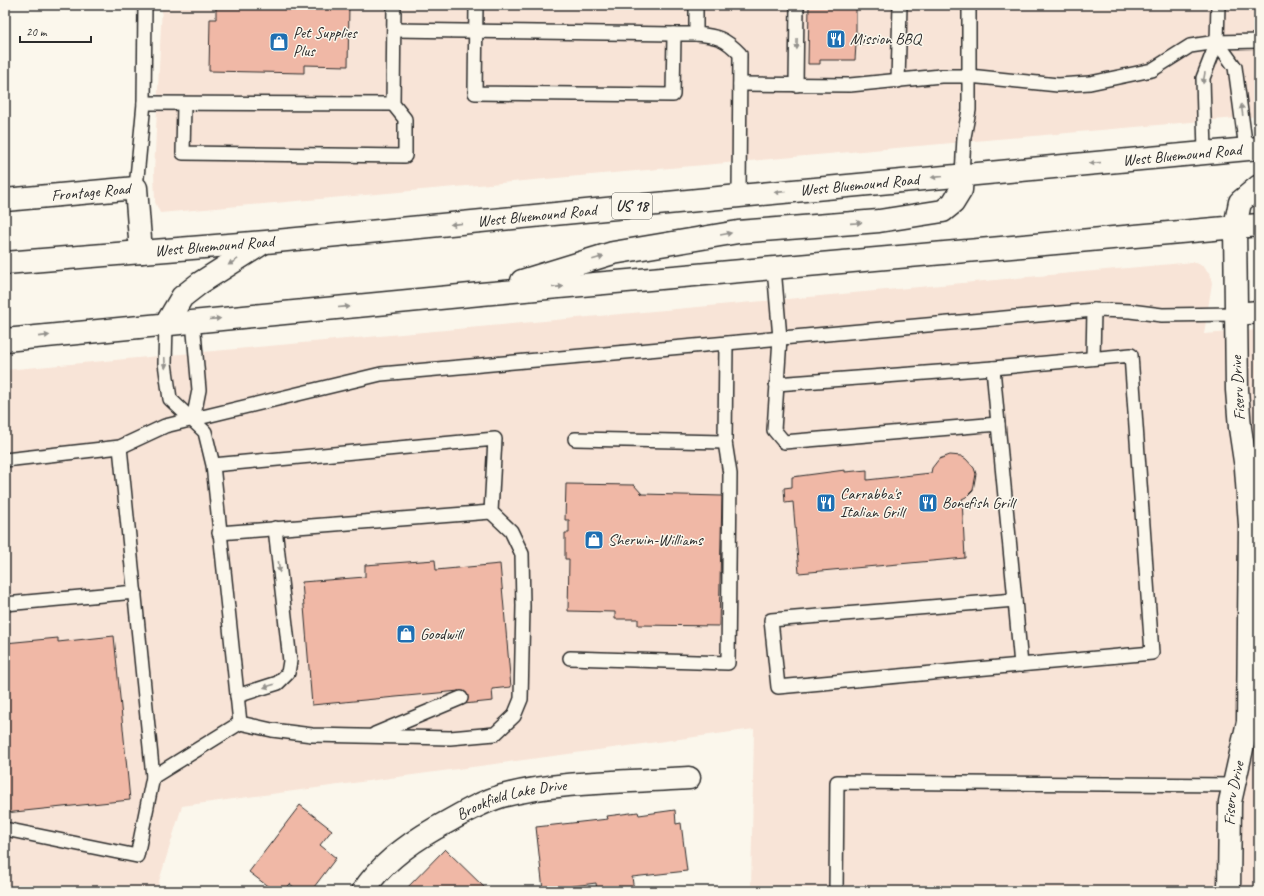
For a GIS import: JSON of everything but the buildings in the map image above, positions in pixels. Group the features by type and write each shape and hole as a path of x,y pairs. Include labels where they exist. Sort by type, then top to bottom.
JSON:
{"main road":[{"name":"West Bluemound Road","path":"5,263 266,242 739,196 1253,149"},
{"path":"481,294 613,253 738,232 879,221 943,211 953,204 961,190 962,175"},
{"name":"Fiserv Drive","path":"1229,891 1230,802 1248,722 1250,525 1246,468 1240,428 1237,390 1235,227 1240,202 1259,186"},
{"name":"Frontage Road","path":"5,200 136,188 141,252"},
{"path":"5,340 481,294 1259,225"},
{"path":"166,324 182,297 200,283 266,242"},
{"path":"5,269 38,260"},
{"path":"1236,314 1259,312"},
{"name":"Brookfield Lake Drive","path":"363,891 370,881 390,860 415,840 472,808 501,796 585,784 689,778"}],"lane":[{"path":"136,188 144,103 145,5"},
{"path":"184,104 184,153 405,156 405,119 393,104 394,5"},
{"path":"476,5 475,93 673,95 674,34"},
{"path":"696,5 696,34"},
{"path":"796,85 797,5"},
{"path":"898,81 900,5"},
{"path":"962,175 964,137 969,110 970,5"},
{"path":"1205,153 1203,78 1217,42 1218,5"},
{"path":"394,30 696,34 715,36 729,42 740,54 739,196"},
{"path":"740,84 850,85 941,76 969,76 1058,85 1090,83 1152,70 1190,46 1217,42 1259,41"},
{"path":"1217,42 1235,67 1253,149"},
{"path":"144,103 393,104"},
{"path":"774,268 780,338 774,430 784,442 998,424"},
{"path":"5,460 120,448 165,426 381,374 1094,310 1130,311 1162,315 1236,314"},
{"path":"1093,358 1094,310"},
{"path":"193,321 199,390 193,420"},
{"path":"166,324 165,363 170,399 205,432 213,465 240,724"},
{"path":"570,658 728,662 730,474 725,442 726,344"},
{"path":"776,384 992,368 1130,355 1152,653 778,688 772,620 1016,600"},
{"path":"992,368 1016,600 1021,665"},
{"path":"213,465 495,439 491,512"},
{"path":"575,439 725,442"},
{"path":"5,828 137,856 153,777 120,448"},
{"path":"153,777 240,724 312,735 450,738 496,734 514,716 521,698 523,606 522,554 511,531 491,512 220,533"},
{"path":"237,696 278,683 288,673 290,661 275,528"},
{"path":"5,604 135,592"},
{"path":"370,736 462,698"},
{"path":"836,891 837,782 1234,785"}],"shaded area":[{"path":"162,5 1259,5 1259,116 160,213 155,202 154,172"},
{"path":"1194,262 1203,266 1210,274 1212,283 1204,334 1259,330 1259,891 751,891 754,729 182,806 156,891 5,891 5,370"}],"place":[{"name":"Mission BBQ","path":"836,39"},
{"name":"Pet Supplies Plus","path":"279,42"},
{"name":"Carrabba's Italian Grill","path":"826,503"},
{"name":"Bonefish Grill","path":"928,503"},
{"name":"Sherwin-Williams","path":"594,540"},
{"name":"Goodwill","path":"406,634"}]}
